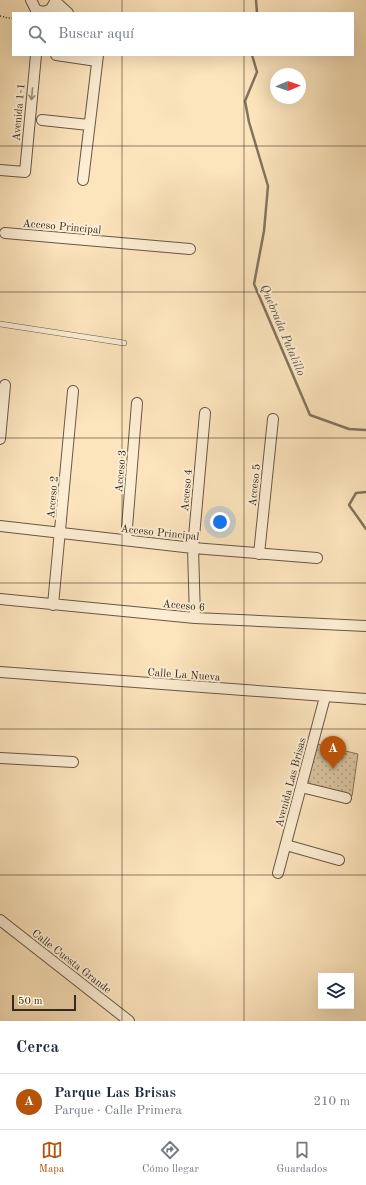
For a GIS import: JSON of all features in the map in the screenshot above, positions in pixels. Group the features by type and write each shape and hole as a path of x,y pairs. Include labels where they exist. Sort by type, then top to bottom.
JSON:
{"street":[{"path":"31,0 33,7 40,12 44,12 54,4 66,12"},
{"name":"Avenida 1-1","path":"0,170 25,172 36,56"},
{"path":"70,56 98,58 83,180"},
{"path":"42,120 89,125"},
{"name":"Acceso Principal","path":"2,233 190,249"},
{"path":"0,439 4,385"},
{"name":"Acceso 2","path":"53,605 61,533 73,391"},
{"name":"Acceso 3","path":"126,540 138,403"},
{"name":"Acceso 4","path":"195,618 193,548 205,413"},
{"name":"Acceso 5","path":"259,554 273,419"},
{"name":"Acceso Principal","path":"0,526 193,548 317,558"},
{"name":"Acceso 6","path":"0,599 195,618 366,626"},
{"name":"Calle La Nueva","path":"0,672 366,699"},
{"name":"Avenida Las Brisas","path":"278,873 325,697"},
{"path":"0,758 73,762"},
{"path":"301,787 346,798"},
{"path":"286,845 339,860"},
{"name":"Calle Cuesta Grande","path":"0,920 129,1021"}],"lane":[{"path":"0,324 124,343"}],"path":[{"path":"0,16 12,18"}],"shaded area":[{"path":"317,744 358,754 352,796 307,784"}],"waterway":[{"name":"Quebrada Patalillo","path":"256,0 257,12"},
{"name":"Quebrada Patalillo","path":"252,56 257,72 245,101 249,122 268,186 264,231 254,284 310,415 349,429 366,430"},
{"name":"Quebrada Patalillo","path":"366,492 356,493 349,505 366,529"}],"place":[{"name":"Parque Las Brisas","path":"333,769"}]}
